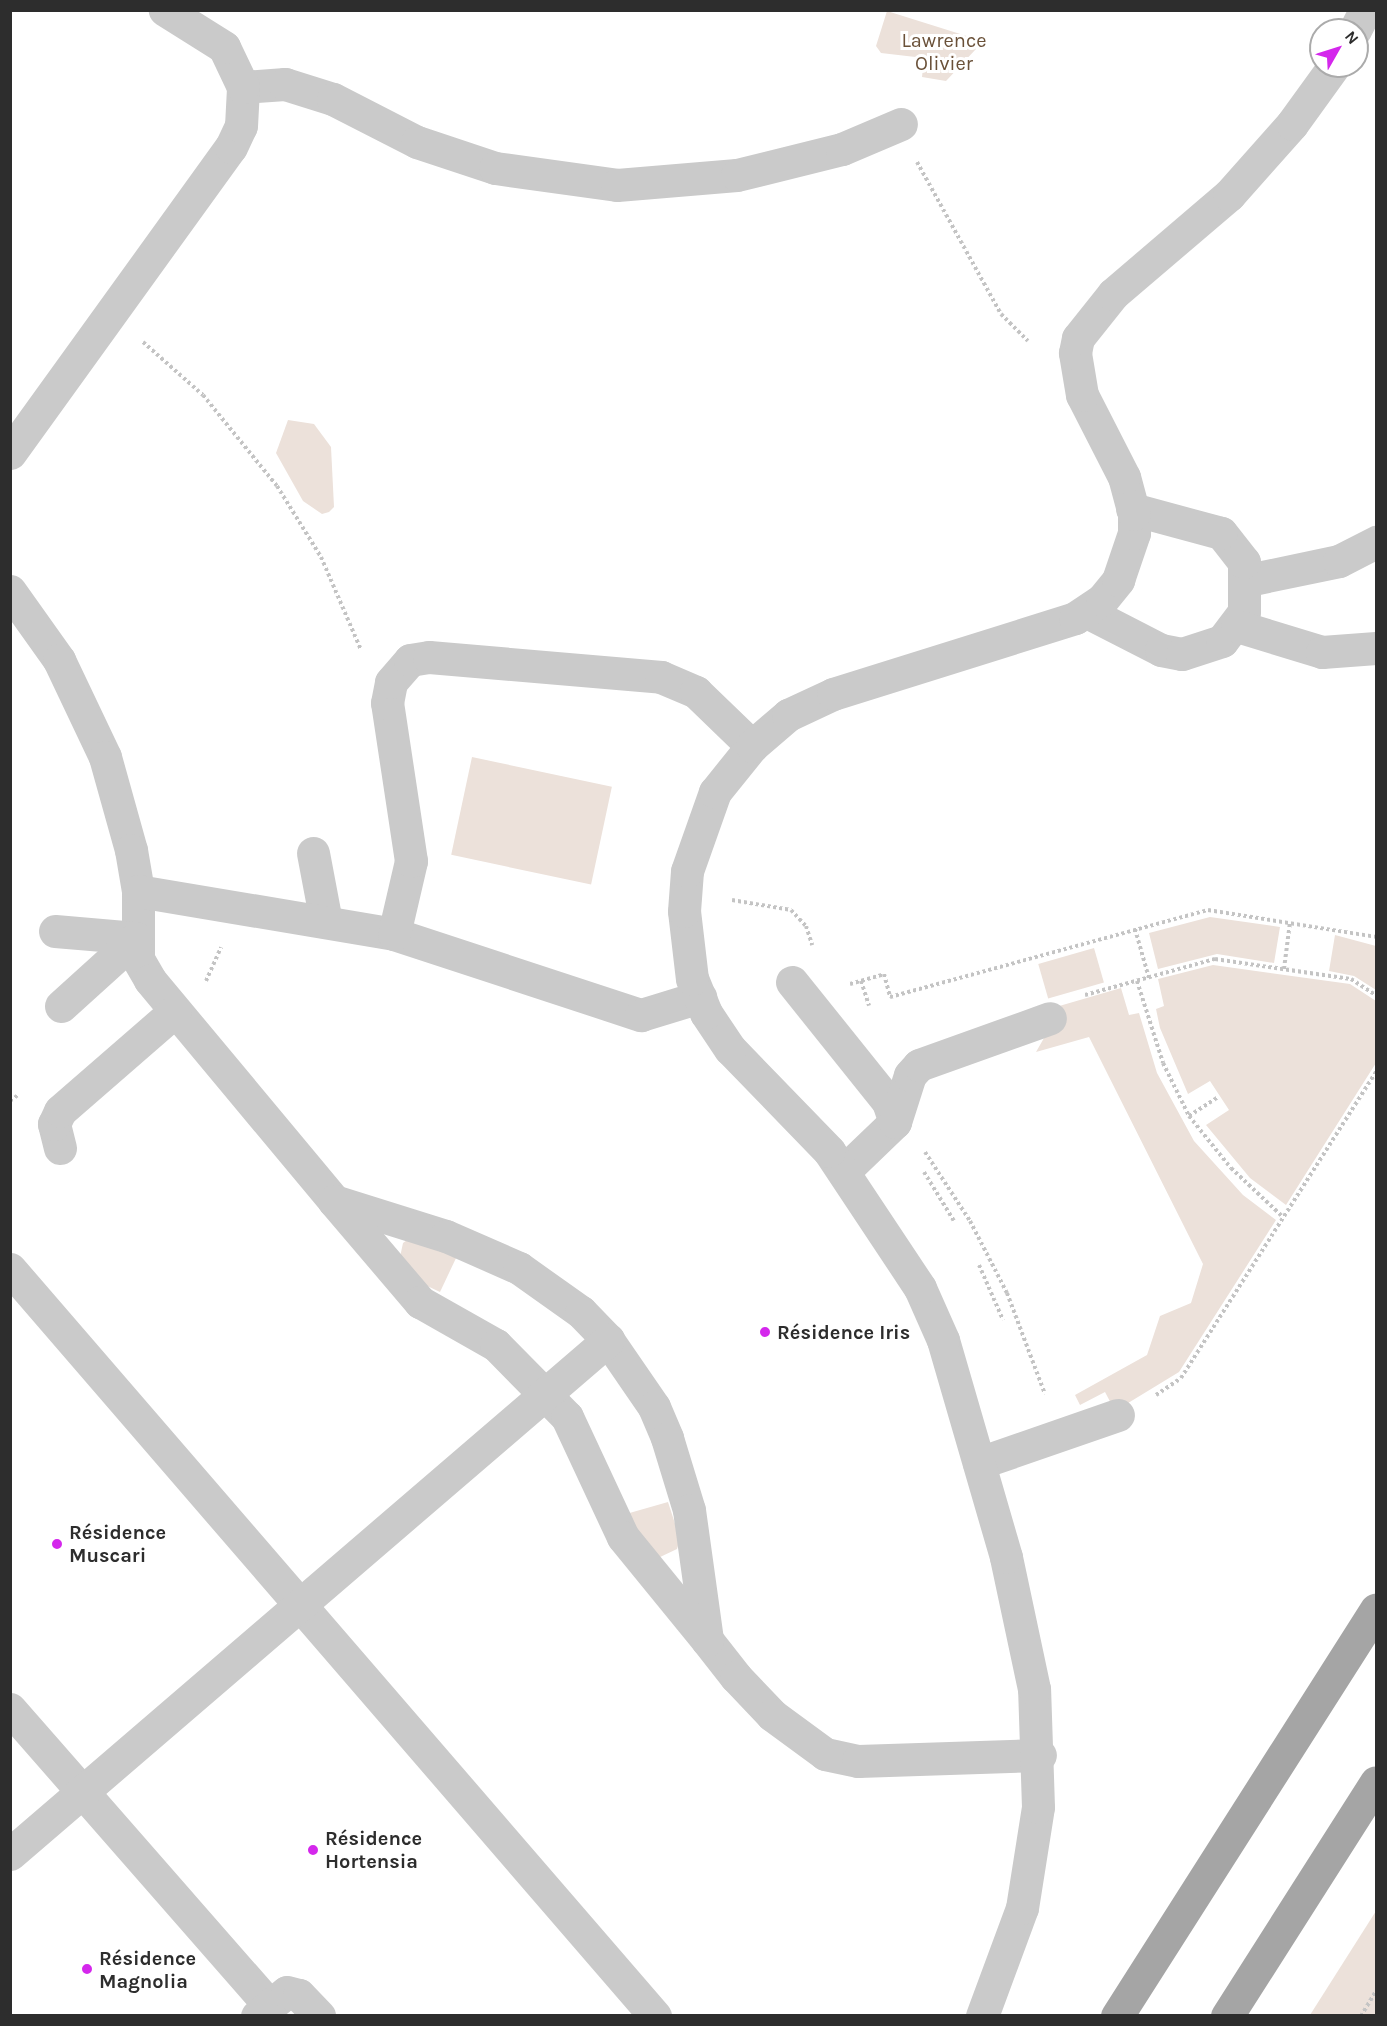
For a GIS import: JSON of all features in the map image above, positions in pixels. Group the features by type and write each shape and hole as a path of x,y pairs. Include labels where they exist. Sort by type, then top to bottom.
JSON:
{"main road":[{"path":"1117,2016 1377,1610"},
{"path":"1227,2016 1377,1782"}],"street":[{"path":"10,453 231,147 241,126 243,87 224,47 165,10"},
{"path":"982,2016 1022,1908 1035,1840 1040,1755 1023,1626 979,1462 943,1340 920,1288 844,1171 730,1049 700,997 684,911 687,871 715,792 752,746 811,703 1088,612 1118,580 1134,533 1132,509 1124,477 1082,395 1075,353 1078,338 1113,294 1229,195 1292,124 1325,78"},
{"path":"243,87 285,84 333,99 417,142 495,168 617,185 737,175 842,149 901,124"},
{"path":"1088,612 1161,650 1182,654 1222,641 1237,626 1248,580 1244,562 1221,533 1132,509"},
{"path":"1248,580 1339,561 1377,542"},
{"path":"10,591 84,706 121,810 138,891 136,938 138,959 175,1011 420,1302 496,1345 546,1393 583,1443 623,1537 772,1715 825,1754 858,1761 1040,1755"},
{"path":"1237,626 1322,652 1377,648"},
{"path":"394,934 411,861 387,716 396,675 410,660 429,657 661,677 696,692 752,746"},
{"path":"313,853 327,922"},
{"path":"138,891 394,934 621,1011 657,1015 700,997"},
{"path":"55,931 136,938"},
{"path":"61,1006 136,938"},
{"path":"792,982 888,1102 895,1122"},
{"path":"60,1148 54,1124 60,1111 175,1011"},
{"path":"844,1171 895,1122 919,1065 1050,1018"},
{"path":"334,1201 446,1236 519,1268 581,1312 608,1340 654,1407 667,1437 689,1510 707,1640"},
{"path":"10,1269 655,2016"},
{"path":"10,1854 299,1603 608,1340"},
{"path":"979,1462 1118,1415"},
{"path":"10,1708 83,1791 263,2010 293,1993 319,2016"}],"path":[{"path":"901,124 1001,314 1028,341"},
{"path":"136,336 203,394 283,494 321,557 387,716"},
{"path":"732,900 791,910 806,926 815,956"},
{"path":"175,1011 204,986 239,908"},
{"path":"841,987 884,974 890,997 1208,910 1377,937"},
{"path":"1284,969 1290,922"},
{"path":"1135,929 1149,978"},
{"path":"1050,1018 1047,1005 1215,959 1351,979 1377,995"},
{"path":"1137,981 1163,1064 1189,1116 1231,1168 1283,1217"},
{"path":"1118,1415 1181,1378 1377,1072"},
{"path":"1189,1116 1218,1096"},
{"path":"895,1122 915,1138 970,1221 1007,1293 1039,1377"},
{"path":"924,1172 954,1221"},
{"path":"979,1264 1004,1320"},
{"path":"1361,2016 1377,1991"}],"green space":[{"name":"Lawrence Olivier","path":"887,11 973,38 976,49 946,81 922,77 924,58 881,53 876,46"},
{"path":"288,420 314,424 331,447 334,507 329,512 322,514 303,501 276,453"},
{"path":"472,757 612,787 591,885 451,855"},
{"path":"1210,917 1280,927 1274,963 1217,954 1158,969 1149,933"},
{"path":"1335,935 1376,946 1376,990 1354,976 1329,971"},
{"path":"1094,948 1104,983 1048,999 1038,964"},
{"path":"1213,965 1350,984 1376,1001 1376,1063 1286,1205 1250,1178 1206,1125 1229,1110 1210,1081 1188,1094 1160,1028 1156,1009 1164,1006 1158,979"},
{"path":"1121,988 1129,1015 1139,1013 1157,1073 1194,1141 1243,1195 1276,1220 1179,1372 1115,1411 1105,1392 1080,1405 1075,1395 1147,1355 1160,1316 1191,1303 1203,1264 1089,1037 1036,1052 1048,1031 1049,1009"},
{"path":"410,1238 457,1256 440,1292 423,1284 400,1257 403,1243"},
{"path":"668,1502 680,1539 677,1549 658,1558 626,1514"},
{"path":"1376,1911 1376,2015 1310,2015"}],"place":[{"name":"Résidence Iris","path":"765,1332"},
{"name":"Résidence Muscari","path":"57,1544"},
{"name":"Résidence Hortensia","path":"313,1850"},
{"name":"Résidence Magnolia","path":"87,1969"}]}
